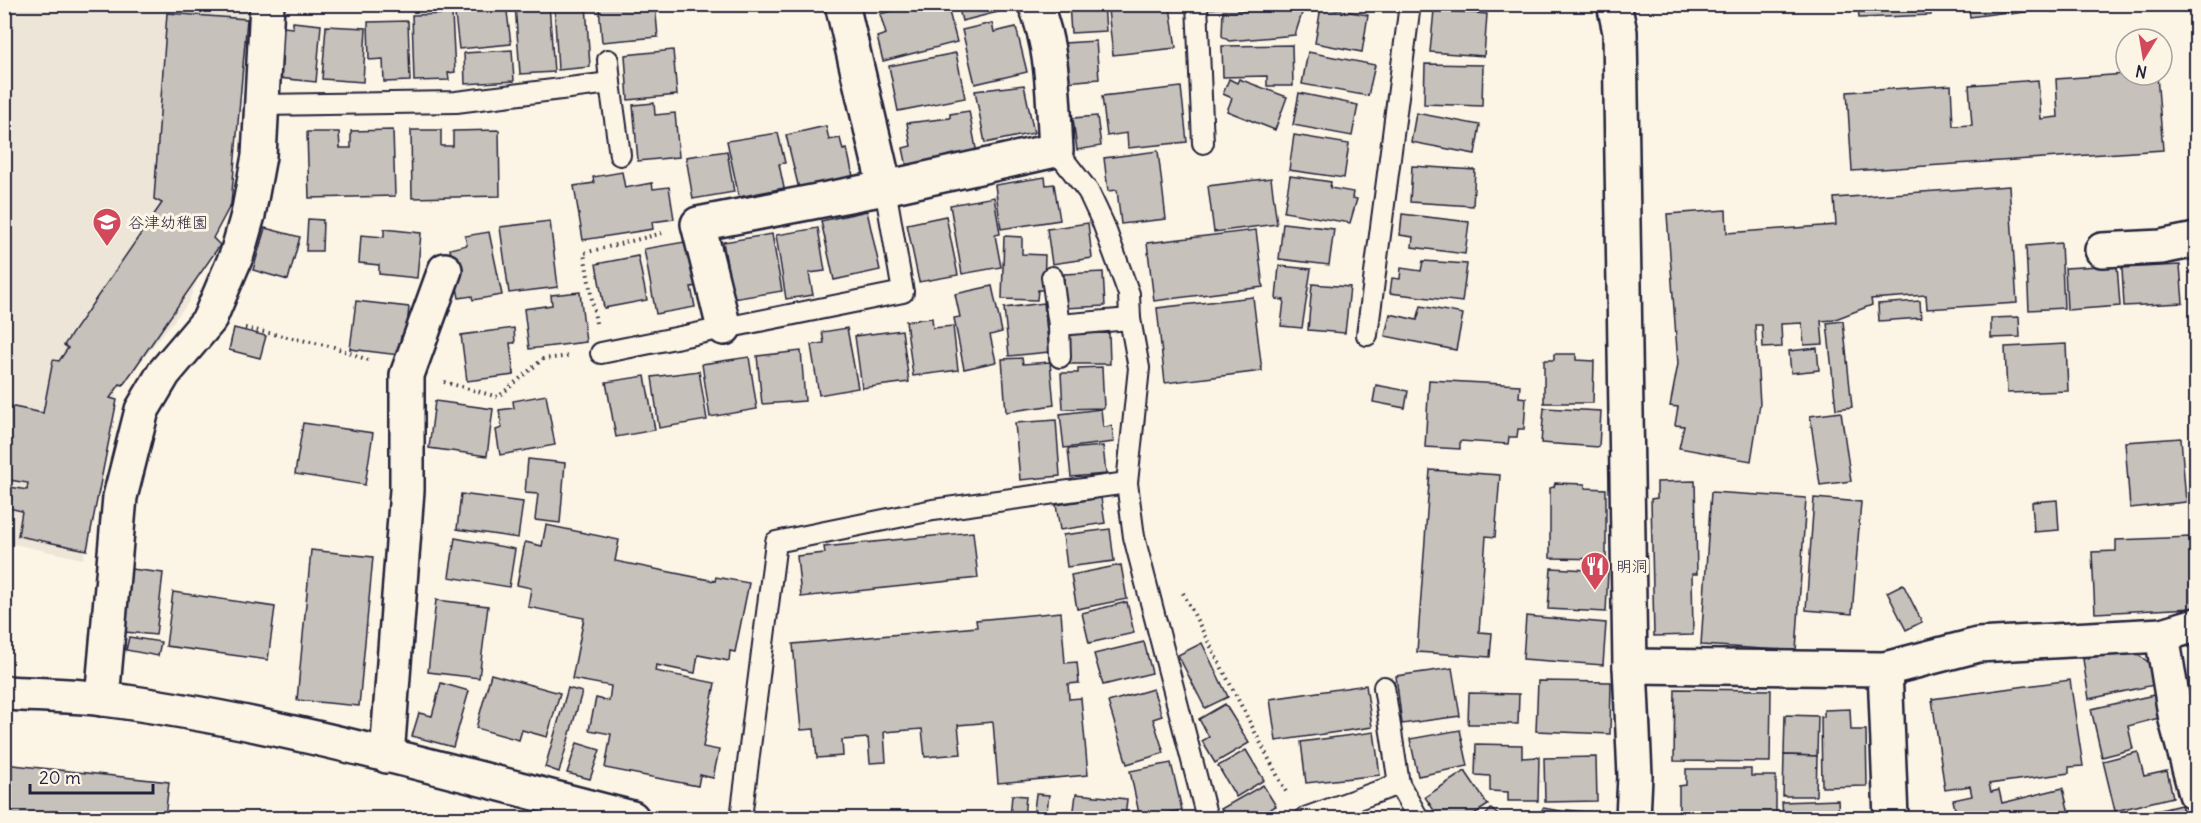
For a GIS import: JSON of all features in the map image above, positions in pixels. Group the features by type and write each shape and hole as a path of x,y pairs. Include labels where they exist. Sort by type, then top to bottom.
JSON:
{"street":[{"path":"102,699 120,497 142,410 164,373 209,320 237,254 248,215 259,156 267,4"},
{"path":"842,4 885,188"},
{"path":"724,328 699,224 885,188 1056,150 1052,75 1043,23 1035,4"},
{"path":"1614,4 1620,32 1630,666 1635,776 1633,819"},
{"path":"2102,250 2161,247 2196,240"},
{"path":"387,756 407,490 407,375 445,270"},
{"path":"1630,666 1885,669 1978,645 2162,635 2196,625"},
{"path":"2162,635 2176,720 2196,794"},
{"path":"1885,669 1890,819"},
{"path":"4,693 102,699 198,713 387,756 632,819"}],"lane":[{"path":"1197,4 1203,143"},
{"path":"1367,335 1410,4"},
{"path":"608,60 620,155"},
{"path":"262,105 456,102 610,83"},
{"path":"1056,150 1088,191 1103,223 1129,294 1130,319 1139,368 1127,483 1134,537 1208,819"},
{"path":"601,353 903,292 885,188"},
{"path":"1052,277 1059,325 1060,357"},
{"path":"1059,325 1130,319"},
{"path":"741,819 776,542 933,510 1127,483"},
{"path":"1384,687 1399,784 1418,819"},
{"path":"1305,819 1399,784"}],"path":[{"path":"209,320 334,347 407,375 420,375 498,397 543,359 601,353 585,253 699,224"},
{"path":"1180,587 1288,796"}],"shaded area":[{"name":"谷津幼稚園","path":"5,5 250,5 232,193 188,303 117,391 83,559 5,542"}],"building":[{"path":"506,4 511,44 459,49 454,6"},
{"path":"515,4 549,4 554,72 520,74"},
{"path":"554,4 586,4 590,67 558,70"},
{"path":"595,4 655,4 658,37 602,42 599,7 595,8"},
{"path":"918,4 947,4 957,42 883,61 877,37 886,34 880,14"},
{"path":"958,4 1005,4 1006,10 962,21"},
{"path":"1069,4 1104,4 1106,31 1071,33"},
{"path":"1208,4 1245,4 1245,6 1208,9"},
{"path":"1858,4 1931,4 1931,15 1859,18"},
{"path":"1968,4 2006,4 2007,12 1970,17"},
{"path":"2010,4 2046,4 2046,9 2011,14"},
{"path":"2051,4 2085,4 2085,8 2052,12"},
{"path":"2090,4 2123,4 2123,5 2090,8"},
{"path":"1144,6 1144,10 1170,7 1176,48 1113,55 1108,10"},
{"path":"1321,7 1368,15 1362,52 1315,43"},
{"path":"1303,10 1295,35 1229,41 1222,36 1223,11"},
{"path":"1434,10 1487,14 1484,56 1430,52"},
{"path":"167,13 247,19 231,204 213,238 220,245 123,385 120,384 110,398 117,400 87,550 18,536 22,511 4,507 4,486 27,490 28,483 4,479 4,405 43,413 53,360 59,361 68,348 64,345 162,203 154,199"},
{"path":"452,14 455,72 448,73 449,80 414,81 412,15"},
{"path":"408,21 410,81 384,82 383,59 369,60 368,22"},
{"path":"293,22 321,25 316,82 278,78 283,27 293,28"},
{"path":"992,23 994,32 1016,27 1027,72 975,84 962,30"},
{"path":"326,26 366,28 363,82 322,79"},
{"path":"1096,41 1099,79 1066,82 1064,43"},
{"path":"1292,45 1293,86 1267,86 1267,76 1223,77 1222,46"},
{"path":"512,50 514,81 465,84 464,53"},
{"path":"673,50 677,95 628,100 625,55"},
{"path":"1308,52 1375,65 1368,96 1302,84"},
{"path":"956,53 965,98 898,111 889,66"},
{"path":"1425,64 1483,65 1482,106 1424,104"},
{"path":"2114,75 2114,87 2158,87 2163,150 1852,171 1847,92 1951,85 1953,126 1972,125 1969,85 2038,80 2041,119 2058,117 2056,79"},
{"path":"1229,79 1237,83 1239,79 1287,97 1275,130 1227,111 1232,98 1223,94"},
{"path":"1024,85 1034,133 985,143 975,91"},
{"path":"1181,87 1187,142 1128,148 1127,133 1107,136 1102,96"},
{"path":"1299,93 1358,105 1352,136 1293,125"},
{"path":"654,103 655,115 675,113 679,157 638,161 633,105"},
{"path":"969,111 977,154 907,167 903,148 911,146 907,123 950,118 950,114"},
{"path":"1416,113 1480,125 1475,154 1411,142"},
{"path":"1097,116 1101,146 1077,150 1073,118"},
{"path":"826,126 829,140 840,138 843,150 847,149 853,176 799,189 786,135"},
{"path":"393,130 395,196 309,198 307,132 339,132 340,148 351,148 351,131"},
{"path":"411,130 441,130 441,146 453,146 453,131 499,130 500,196 412,198"},
{"path":"778,133 785,163 779,164 784,188 739,197 727,141"},
{"path":"1294,135 1349,144 1344,178 1289,170"},
{"path":"727,151 734,192 693,199 686,157"},
{"path":"1158,151 1166,219 1121,224 1117,190 1108,191 1104,158"},
{"path":"1412,166 1475,170 1473,206 1410,202"},
{"path":"622,172 625,188 652,183 653,189 669,187 674,219 652,222 653,229 583,240 574,186 594,183 593,177"},
{"path":"1290,176 1331,182 1330,188 1353,192 1352,198 1357,199 1350,223 1284,212"},
{"path":"1045,177 1046,185 1054,184 1060,220 1001,229 995,185"},
{"path":"1271,178 1277,224 1214,232 1208,186"},
{"path":"2009,186 2017,303 1927,309 1926,295 1871,299 1872,305 1833,320 1821,321 1823,344 1804,345 1802,323 1781,324 1782,347 1763,348 1762,325 1755,325 1760,404 1751,461 1679,448 1684,426 1675,425 1678,407 1670,406 1678,364 1667,214 1726,210 1727,233 1836,225 1834,198"},
{"path":"994,197 1000,234 995,235 1001,267 962,274 950,205"},
{"path":"867,211 880,270 834,280 821,221"},
{"path":"1402,214 1469,222 1465,254 1412,247 1413,237 1400,235"},
{"path":"946,216 958,275 919,282 907,224"},
{"path":"308,219 323,220 322,251 306,251"},
{"path":"550,221 558,287 509,293 500,227"},
{"path":"1088,223 1092,258 1052,264 1047,229"},
{"path":"1283,223 1334,229 1329,265 1279,259"},
{"path":"265,228 300,237 288,280 253,270"},
{"path":"818,228 825,271 809,273 813,295 786,299 776,235"},
{"path":"384,229 421,233 417,278 379,274 379,265 359,263 361,235 384,237"},
{"path":"1256,230 1263,287 1154,301 1147,243"},
{"path":"489,232 502,295 473,300 472,296 459,298 450,249 467,245 465,236"},
{"path":"772,234 782,291 733,299 723,242"},
{"path":"1004,236 1022,237 1022,254 1045,255 1044,290 1038,290 1037,300 1002,299"},
{"path":"690,241 698,286 691,287 695,307 656,314 644,249"},
{"path":"2061,243 2064,308 2029,310 2026,246"},
{"path":"638,256 647,300 604,308 596,264"},
{"path":"1423,261 1467,264 1462,302 1390,293 1392,278 1400,279 1401,268 1421,271"},
{"path":"2117,265 2120,306 2067,310 2065,268"},
{"path":"2180,265 2183,303 2124,306 2122,268"},
{"path":"1279,266 1311,269 1302,328 1281,326 1284,300 1276,299"},
{"path":"1103,272 1105,306 1065,308 1064,274"},
{"path":"1312,284 1350,287 1345,333 1308,330"},
{"path":"992,286 1002,332 990,335 996,362 964,369 954,318 960,317 955,294"},
{"path":"580,292 586,342 529,349 524,309 552,305 551,295"},
{"path":"1253,297 1262,371 1165,383 1157,308"},
{"path":"356,301 409,307 406,336 401,336 399,355 350,349"},
{"path":"1920,301 1921,318 1879,321 1878,304"},
{"path":"1044,303 1049,352 1009,356 1004,308"},
{"path":"1421,306 1463,314 1456,350 1385,336 1390,314 1417,320"},
{"path":"2019,317 2020,337 1991,338 1991,318"},
{"path":"932,318 933,328 953,326 958,370 913,376 906,321"},
{"path":"1843,321 1852,407 1836,409 1827,323"},
{"path":"234,328 266,336 260,358 229,350"},
{"path":"514,328 515,343 510,343 514,375 467,381 461,335"},
{"path":"847,328 858,388 819,395 811,345 824,343 822,332"},
{"path":"902,330 909,382 862,388 855,336"},
{"path":"1109,333 1110,364 1070,364 1070,334"},
{"path":"2066,344 2068,391 2007,393 2005,347"},
{"path":"1817,348 1819,370 1791,373 1789,351"},
{"path":"801,351 805,401 762,404 757,356"},
{"path":"1554,354 1576,354 1576,360 1594,361 1593,403 1544,403 1544,360 1554,360"},
{"path":"749,357 757,409 710,417 702,364"},
{"path":"1022,358 1023,364 1050,362 1054,405 1006,412 1002,359"},
{"path":"1102,367 1104,408 1063,409 1061,373 1078,373 1078,368"},
{"path":"699,371 707,420 659,428 652,377"},
{"path":"645,376 655,430 616,437 606,382"},
{"path":"1429,380 1520,385 1519,397 1526,398 1524,429 1518,429 1517,437 1509,437 1508,444 1460,441 1460,449 1425,447"},
{"path":"1376,385 1408,391 1405,408 1373,402"},
{"path":"546,395 555,445 500,455 496,430 502,428 499,410 514,408 513,401"},
{"path":"435,401 493,409 487,456 429,448"},
{"path":"1544,408 1601,411 1599,447 1541,443"},
{"path":"1101,409 1103,427 1112,426 1114,442 1064,448 1060,414"},
{"path":"1841,412 1851,481 1820,485 1810,416"},
{"path":"2196,415 2196,466 2192,467 2191,416"},
{"path":"1056,420 1060,476 1020,480 1015,423"},
{"path":"303,423 373,433 365,485 295,474"},
{"path":"2181,438 2186,502 2130,508 2125,442"},
{"path":"1103,446 1106,474 1071,477 1068,449"},
{"path":"528,459 565,463 560,523 535,520 538,494 525,493"},
{"path":"1430,470 1500,475 1495,537 1486,536 1479,632 1492,633 1490,657 1417,652"},
{"path":"1695,481 1697,574 1692,574 1693,635 1654,636 1651,499 1657,498 1657,482"},
{"path":"1555,483 1585,484 1585,488 1606,489 1606,559 1550,558 1550,488 1554,487"},
{"path":"2196,490 2196,541 2192,491"},
{"path":"1711,492 1806,498 1796,651 1701,645"},
{"path":"461,494 523,502 518,538 457,529"},
{"path":"1101,498 1105,523 1060,530 1056,505"},
{"path":"1814,498 1861,502 1852,614 1806,610"},
{"path":"2057,500 2059,530 2034,532 2032,502"},
{"path":"546,525 619,540 615,561 715,581 716,577 749,583 735,652 730,651 729,661 698,655 695,673 656,665 655,671 715,683 703,747 719,750 713,778 700,775 698,786 605,768 611,734 589,730 596,698 609,701 611,686 572,679 584,618 528,607 531,588 517,585 525,542 542,546"},
{"path":"1110,529 1114,561 1067,567 1063,535"},
{"path":"973,532 978,578 801,597 797,556 825,553 824,547"},
{"path":"2191,537 2194,608 2095,613 2092,552 2116,551 2116,540"},
{"path":"455,538 515,549 509,587 449,577"},
{"path":"311,550 373,557 359,706 297,700"},
{"path":"1121,565 1127,599 1077,609 1071,575"},
{"path":"1551,568 1608,571 1606,612 1548,609"},
{"path":"131,569 163,573 156,635 125,632"},
{"path":"1903,584 1922,622 1906,630 1887,592"},
{"path":"173,592 275,607 268,660 166,646"},
{"path":"436,600 488,606 479,678 428,672"},
{"path":"1127,602 1134,633 1089,643 1082,613"},
{"path":"1061,612 1065,663 1077,662 1079,683 1068,684 1069,699 1081,698 1088,775 998,783 993,722 958,725 961,754 925,757 922,729 884,732 886,762 870,763 868,738 842,740 843,756 817,758 814,729 801,730 793,644 977,627 976,620"},
{"path":"1526,616 1606,623 1603,665 1523,659"},
{"path":"129,637 161,642 158,656 126,650"},
{"path":"1144,642 1152,673 1103,685 1094,654"},
{"path":"1202,643 1228,697 1205,708 1178,655"},
{"path":"2131,650 2154,666 2154,685 2089,699 2083,659"},
{"path":"1452,668 1460,716 1402,724 1396,676"},
{"path":"491,674 560,693 547,737 522,730 519,740 476,728"},
{"path":"2070,680 2083,766 2069,767 2069,773 1989,784 1991,792 1999,790 2002,803 2063,788 2070,818 1957,818 1953,800 1972,796 1970,786 1945,790 1932,699"},
{"path":"1538,681 1611,682 1610,734 1536,731"},
{"path":"441,683 469,691 453,747 412,736 419,713 432,716"},
{"path":"1366,685 1372,727 1276,741 1270,699"},
{"path":"568,688 582,692 559,772 545,767"},
{"path":"1153,689 1162,716 1153,719 1164,753 1127,764 1108,702"},
{"path":"1675,689 1771,690 1770,762 1674,761"},
{"path":"1469,693 1519,694 1518,724 1468,724"},
{"path":"2154,695 2159,718 2128,726 2133,749 2102,757 2091,709"},
{"path":"1225,704 1249,743 1215,763 1202,741 1209,737 1199,719"},
{"path":"1850,709 1851,730 1866,730 1867,786 1822,787 1821,717 1824,717 1824,710"},
{"path":"1785,715 1818,716 1817,756 1784,755"},
{"path":"1460,730 1468,766 1418,776 1410,739"},
{"path":"1374,732 1380,775 1306,783 1301,742"},
{"path":"577,743 600,750 590,779 567,773"},
{"path":"1476,744 1522,745 1522,758 1539,757 1538,801 1508,801 1508,792 1490,791 1490,776 1475,775"},
{"path":"1246,750 1264,780 1236,797 1218,766"},
{"path":"2138,752 2144,776 2167,771 2173,797 2115,811 2103,761"},
{"path":"1784,755 1817,756 1816,796 1783,796"},
{"path":"1596,757 1597,801 1545,802 1544,758"},
{"path":"1171,763 1182,810 1140,818 1130,771"},
{"path":"4,764 169,782 165,818 4,818"},
{"path":"1686,769 1751,769 1751,776 1776,776 1776,817 1679,818 1679,786 1686,785"},
{"path":"1465,771 1488,805 1468,818 1439,818 1425,797"},
{"path":"1263,785 1276,806 1255,818 1227,818 1221,809"},
{"path":"1036,794 1049,795 1046,818 1033,818"},
{"path":"1076,794 1127,799 1125,818 1073,818"},
{"path":"1012,795 1026,796 1024,818 1010,818"},
{"path":"1838,800 1839,818 1783,818 1782,802"},
{"path":"2181,805 2185,818 2128,818"},
{"path":"1543,808 1561,811 1559,818 1538,818"},
{"path":"1491,809 1502,818 1483,818"},
{"path":"1567,810 1610,815 1610,818 1566,818"},
{"path":"192,812 207,813 206,818 192,818"},
{"path":"1952,812 1954,818 1927,817"}],"place":[{"name":"谷津幼稚園","path":"107,248"},
{"name":"明洞","path":"1595,592"}]}
